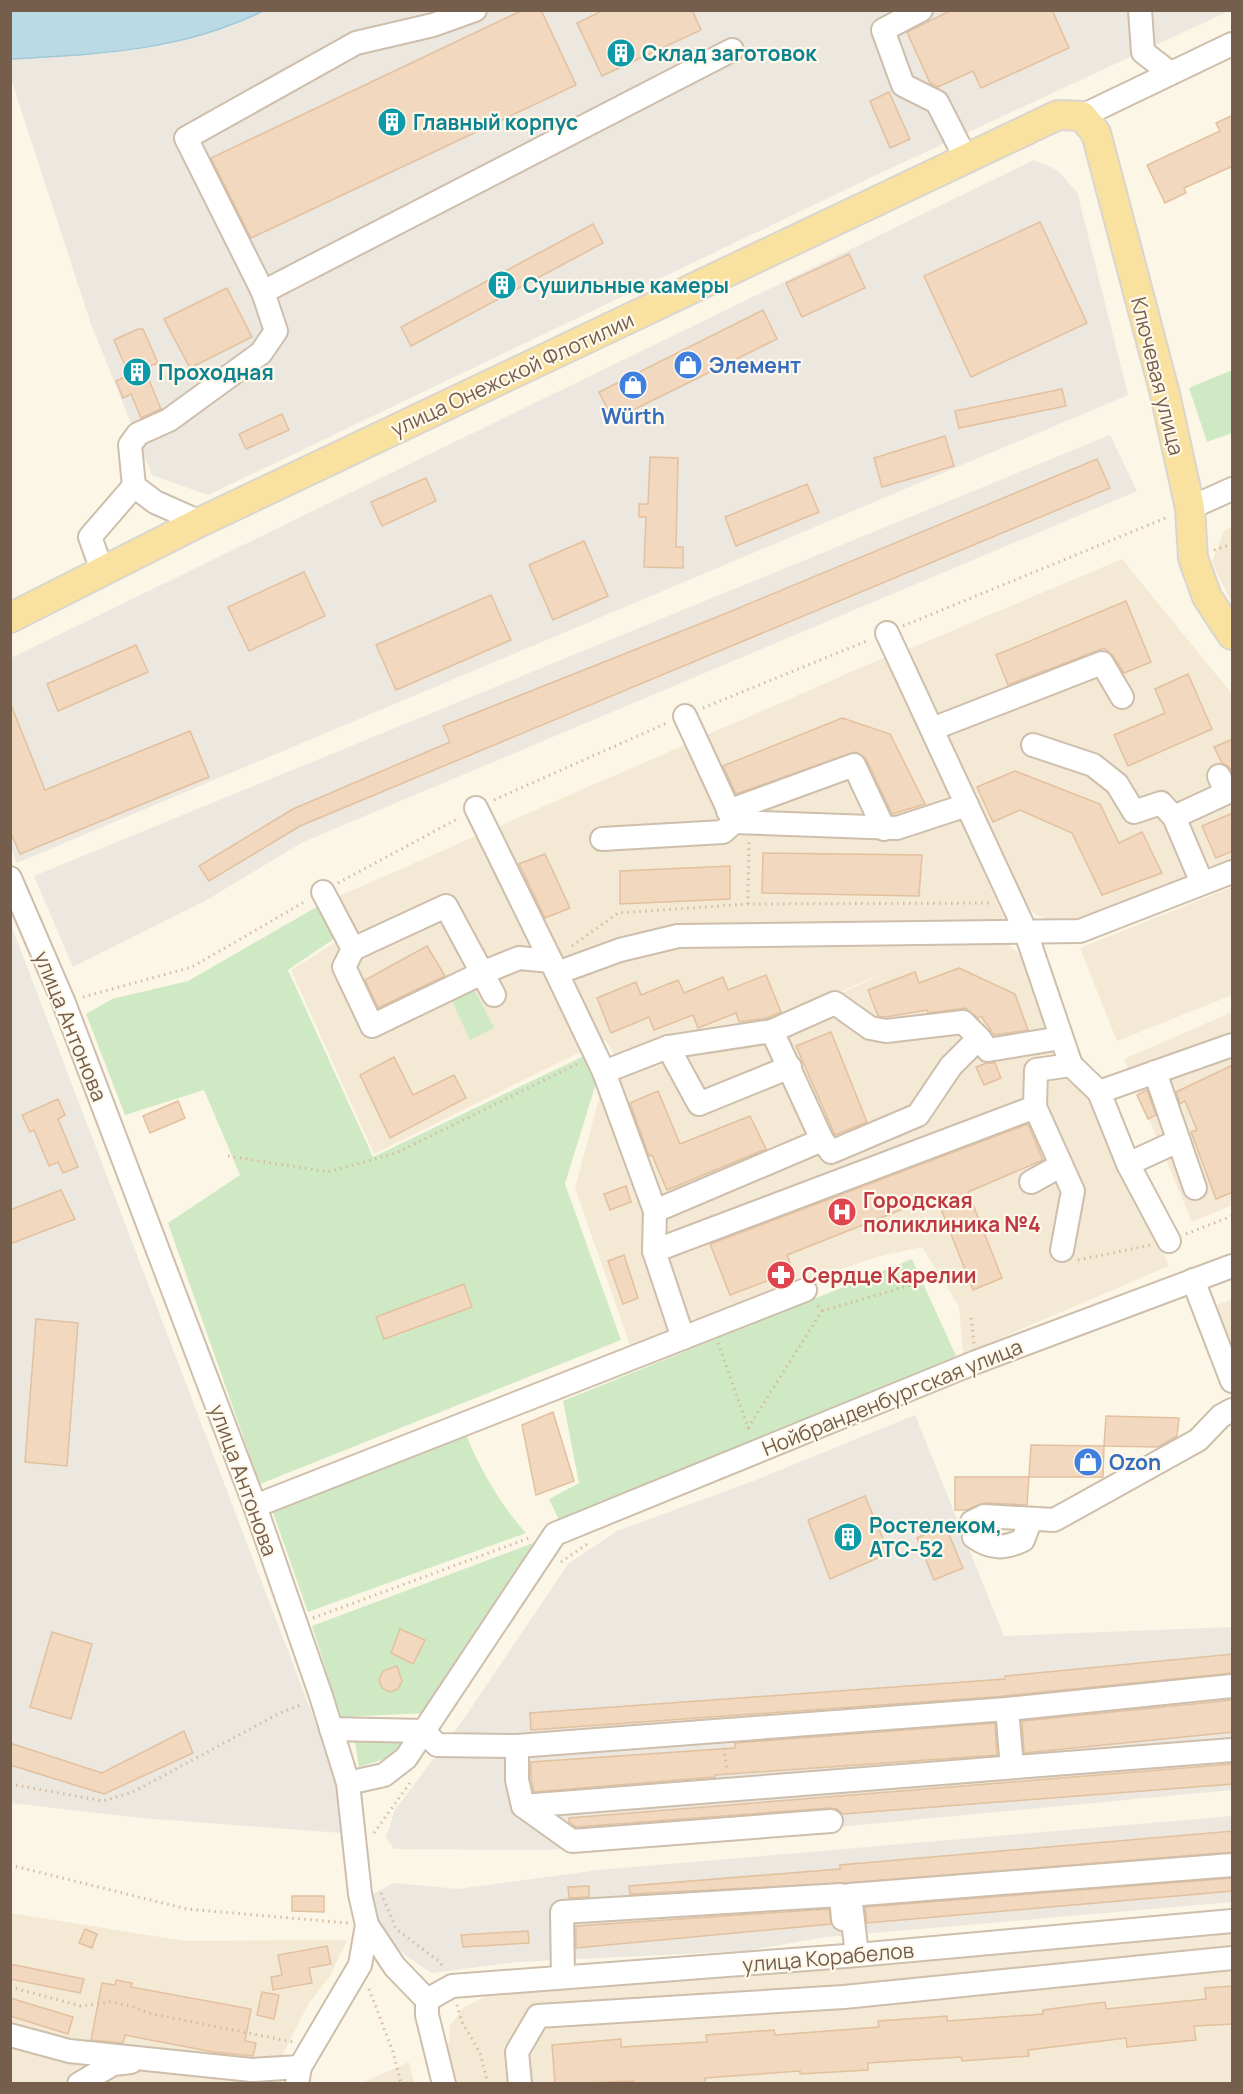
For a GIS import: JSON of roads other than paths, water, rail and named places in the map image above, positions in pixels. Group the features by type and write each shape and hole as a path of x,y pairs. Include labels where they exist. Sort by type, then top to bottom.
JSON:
{"main road":[{"name":"улица Онежской Флотилии","path":"10,618 200,522 964,157 1058,114 1082,116"},
{"name":"Ключевая улица","path":"1082,116 1096,133 1165,394 1190,508 1193,558 1207,597 1233,635"}],"street":[{"path":"103,573 90,537 134,486 130,445 138,434 170,420 261,352 276,331 263,292 186,138 356,43 433,25 475,10"},
{"path":"921,10 883,30 903,85 937,102 964,157"},
{"path":"1140,10 1143,52 1170,73"},
{"path":"1082,116 1233,44"},
{"path":"263,292 732,50"},
{"path":"134,486 155,502 200,522"},
{"path":"1190,508 1233,489"},
{"path":"887,633 1024,930 1071,1065 1099,1092 1128,1164 1169,1240"},
{"path":"932,729 1101,663 1122,697"},
{"path":"685,716 737,819"},
{"path":"1033,745 1093,765 1117,784 1134,812 1161,803 1174,817 1202,883"},
{"path":"602,839 723,832 737,819 854,765 884,828"},
{"path":"1174,817 1226,793 1218,776"},
{"path":"737,819 897,828 967,805"},
{"path":"476,808 603,1072 655,1211 654,1251 683,1338"},
{"path":"494,995 482,973 446,906 352,949 344,967 372,1026 433,1003 482,973 519,958 554,967 678,936 1024,930 1080,932 1233,872"},
{"name":"улица Антонова","path":"10,878 64,1003 255,1506 321,1696 348,1783 356,1867 367,1925 395,1967 427,2000"},
{"path":"323,892 352,949"},
{"path":"603,1072 668,1047 772,1031 835,1003 870,1028 886,1032 963,1022 988,1050 1061,1038"},
{"path":"772,1031 822,1140 831,1152 918,1115 951,1066 979,1038"},
{"path":"1099,1092 1233,1045"},
{"path":"668,1047 699,1104 790,1067"},
{"path":"1062,1250 1073,1191 1035,1107 1036,1070 1071,1065"},
{"path":"1155,1072 1195,1188"},
{"path":"654,1251 1035,1107"},
{"path":"655,1211 822,1140"},
{"path":"1128,1164 1178,1141"},
{"path":"1031,1182 1060,1166"},
{"name":"Нойбранденбургская улица","path":"424,1731 555,1534 976,1362 1233,1266"},
{"path":"1193,1280 1233,1381"},
{"path":"255,1506 805,1290"},
{"path":"1031,1519 1054,1520 1160,1463 1198,1440 1221,1416 1233,1410"},
{"path":"332,1729 424,1731 437,1745 517,1746 1007,1709 1233,1686"},
{"path":"1007,1709 1012,1767"},
{"path":"348,1783 384,1775 406,1758 424,1731"},
{"path":"517,1746 517,1780 523,1806 572,1841 831,1821"},
{"path":"523,1806 1233,1750"},
{"path":"852,1955 850,1894 1233,1865"},
{"path":"563,1977 562,1912 841,1895 852,1955"},
{"name":"улица Корабелов","path":"427,2000 452,1986 852,1955 1233,1921"},
{"path":"10,2035 69,2051 298,2075 360,1965 367,1925"},
{"path":"520,2084 517,2052 538,2016 844,1997 1233,1958"},
{"path":"427,2000 427,2015 444,2084"},
{"path":"79,2084 113,2064 159,2059"}],"water":[{"path":"11,10 263,11 202,35 140,48 11,59"}],"place":[{"name":"Склад заготовок","path":"621,53"},
{"name":"Главный корпус","path":"392,122"},
{"name":"Сушильные камеры","path":"502,285"},
{"name":"Элемент","path":"688,365"},
{"name":"Проходная","path":"137,372"},
{"name":"Würth","path":"633,385"},
{"name":"Городская поликлиника №4","path":"842,1212"},
{"name":"Сердце Карелии","path":"781,1275"},
{"name":"Ozon","path":"1088,1462"},
{"name":"Ростелеком, АТС-52","path":"848,1537"}]}
